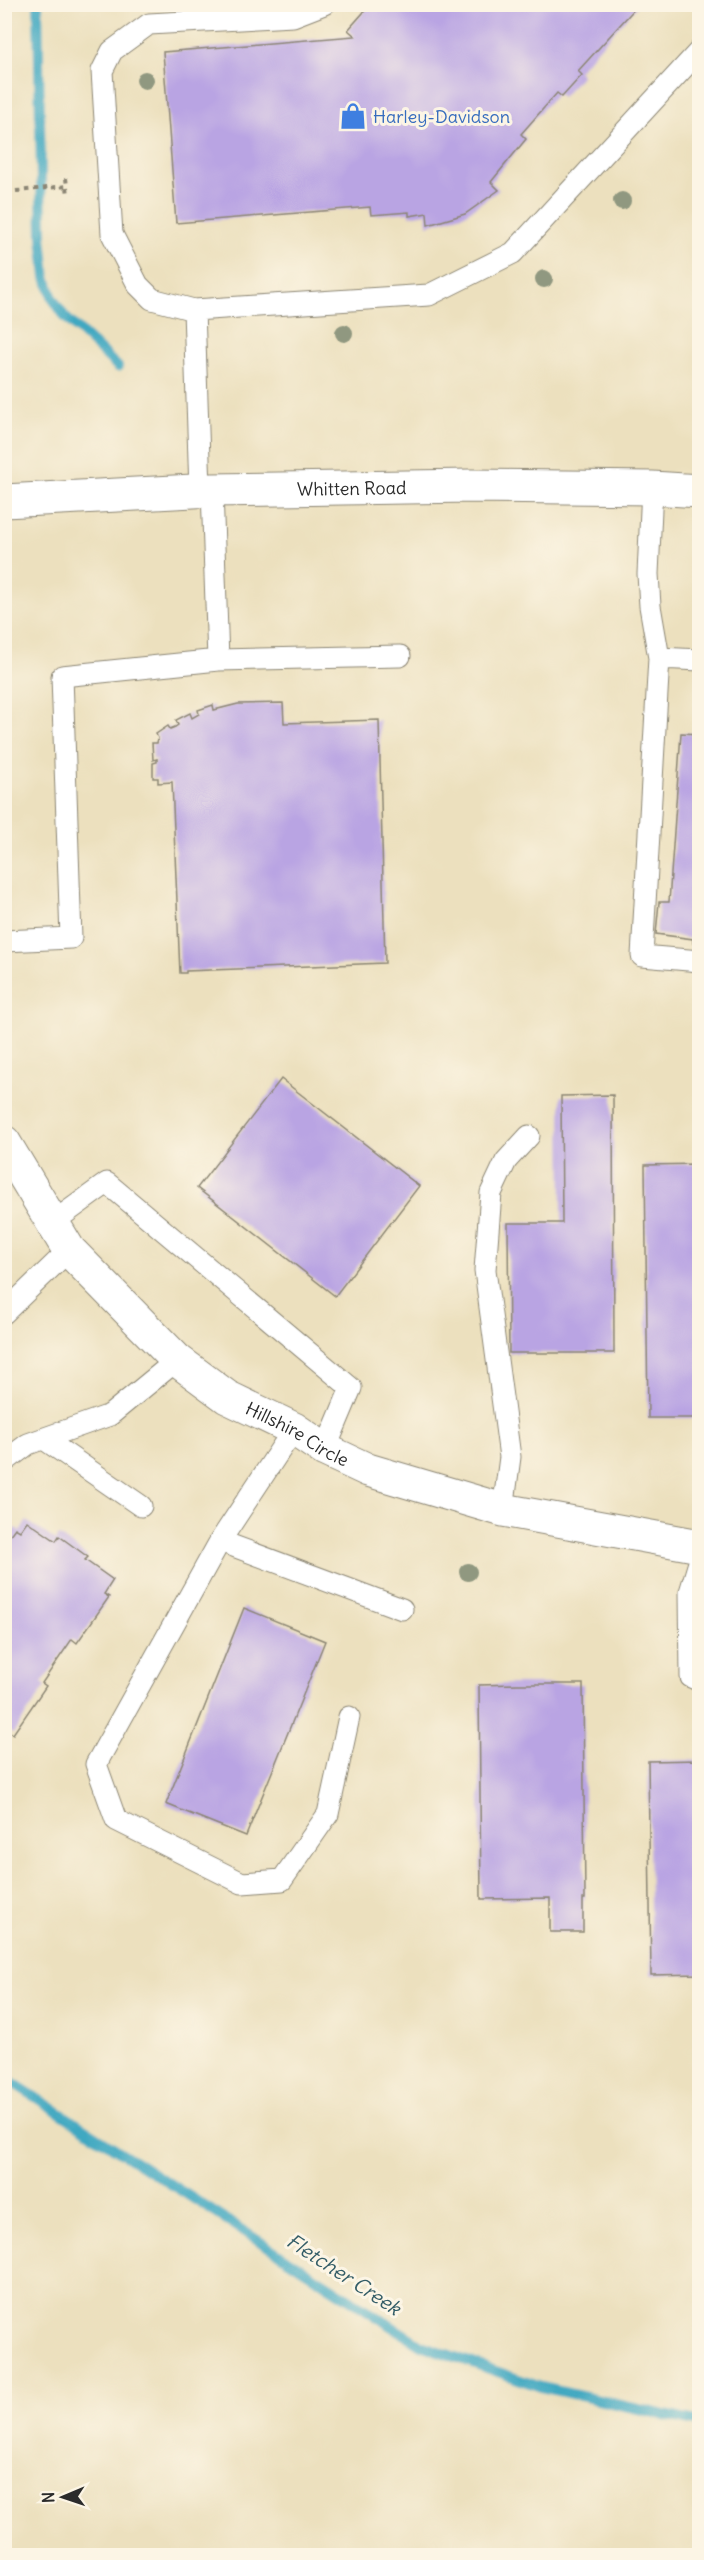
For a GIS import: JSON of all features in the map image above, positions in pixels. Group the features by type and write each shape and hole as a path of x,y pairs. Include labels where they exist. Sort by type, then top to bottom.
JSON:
{"street":[{"name":"Whitten Road","path":"4,501 206,490 471,486 652,488 699,491"},
{"name":"Hillshire Circle","path":"4,1143 60,1237 177,1360 227,1397 294,1429 325,1450 368,1470 503,1510 699,1546"}],"lane":[{"path":"324,4 293,16 149,24 112,51 102,71 112,234 138,285 152,299 194,310 429,295 513,253 699,50"},
{"path":"194,310 218,660"},
{"path":"652,488 650,606 659,658 642,957 699,961"},
{"path":"4,941 71,938 62,676 218,660 400,656"},
{"path":"659,658 699,660"},
{"path":"503,1510 510,1457 485,1270 491,1194 506,1161 529,1136"},
{"path":"4,1313 60,1237 107,1182 351,1388 325,1450"},
{"path":"4,1462 28,1444 110,1415 177,1360"},
{"path":"294,1429 220,1541 96,1764 116,1820 242,1883 282,1880 328,1814 349,1717"},
{"path":"44,1439 141,1506"},
{"path":"220,1541 402,1609"},
{"path":"699,1559 690,1592 691,1677 699,1682"}],"path":[{"path":"66,178 68,195"},
{"path":"7,192 67,186"}],"building":[{"name":"Harley-Davidson","path":"371,4 380,8 383,4 639,4 578,71 582,75 562,97 557,93 521,134 526,139 491,182 499,190 465,214 428,225 427,213 409,216 409,212 371,215 370,207 176,223 163,52 355,36 348,30"},
{"path":"283,703 284,723 379,720 385,963 180,973 172,782 158,783 158,778 153,778 153,763 157,762 157,759 153,760 152,743 157,743 156,734 168,726 170,729 178,725 176,720 190,713 192,718 199,714 198,710 213,705 214,710 238,704"},
{"path":"681,733 700,734 700,944 693,943 693,939 656,934 659,902 669,902"},
{"path":"281,1079 419,1186 335,1296 197,1188"},
{"path":"613,1095 614,1353 509,1353 508,1223 562,1223 561,1096"},
{"path":"700,1164 700,1418 648,1418 645,1165"},
{"path":"27,1521 56,1541 59,1536 88,1557 85,1560 113,1580 104,1594 109,1597 77,1643 72,1639 42,1683 46,1686 13,1734 4,1728 4,1543 15,1528 20,1531"},
{"path":"244,1608 325,1641 246,1836 166,1804"},
{"path":"583,1684 585,1899 583,1899 583,1932 550,1932 550,1898 481,1899 479,1685"},
{"path":"700,1760 700,1974 651,1975 648,1761"}],"waterway":[{"path":"38,4 42,237 46,277 53,299 65,317 118,367"},
{"name":"Fletcher Creek","path":"4,2077 421,2345 541,2387 700,2423"}],"place":[{"name":"Harley-Davidson","path":"353,116"}]}
